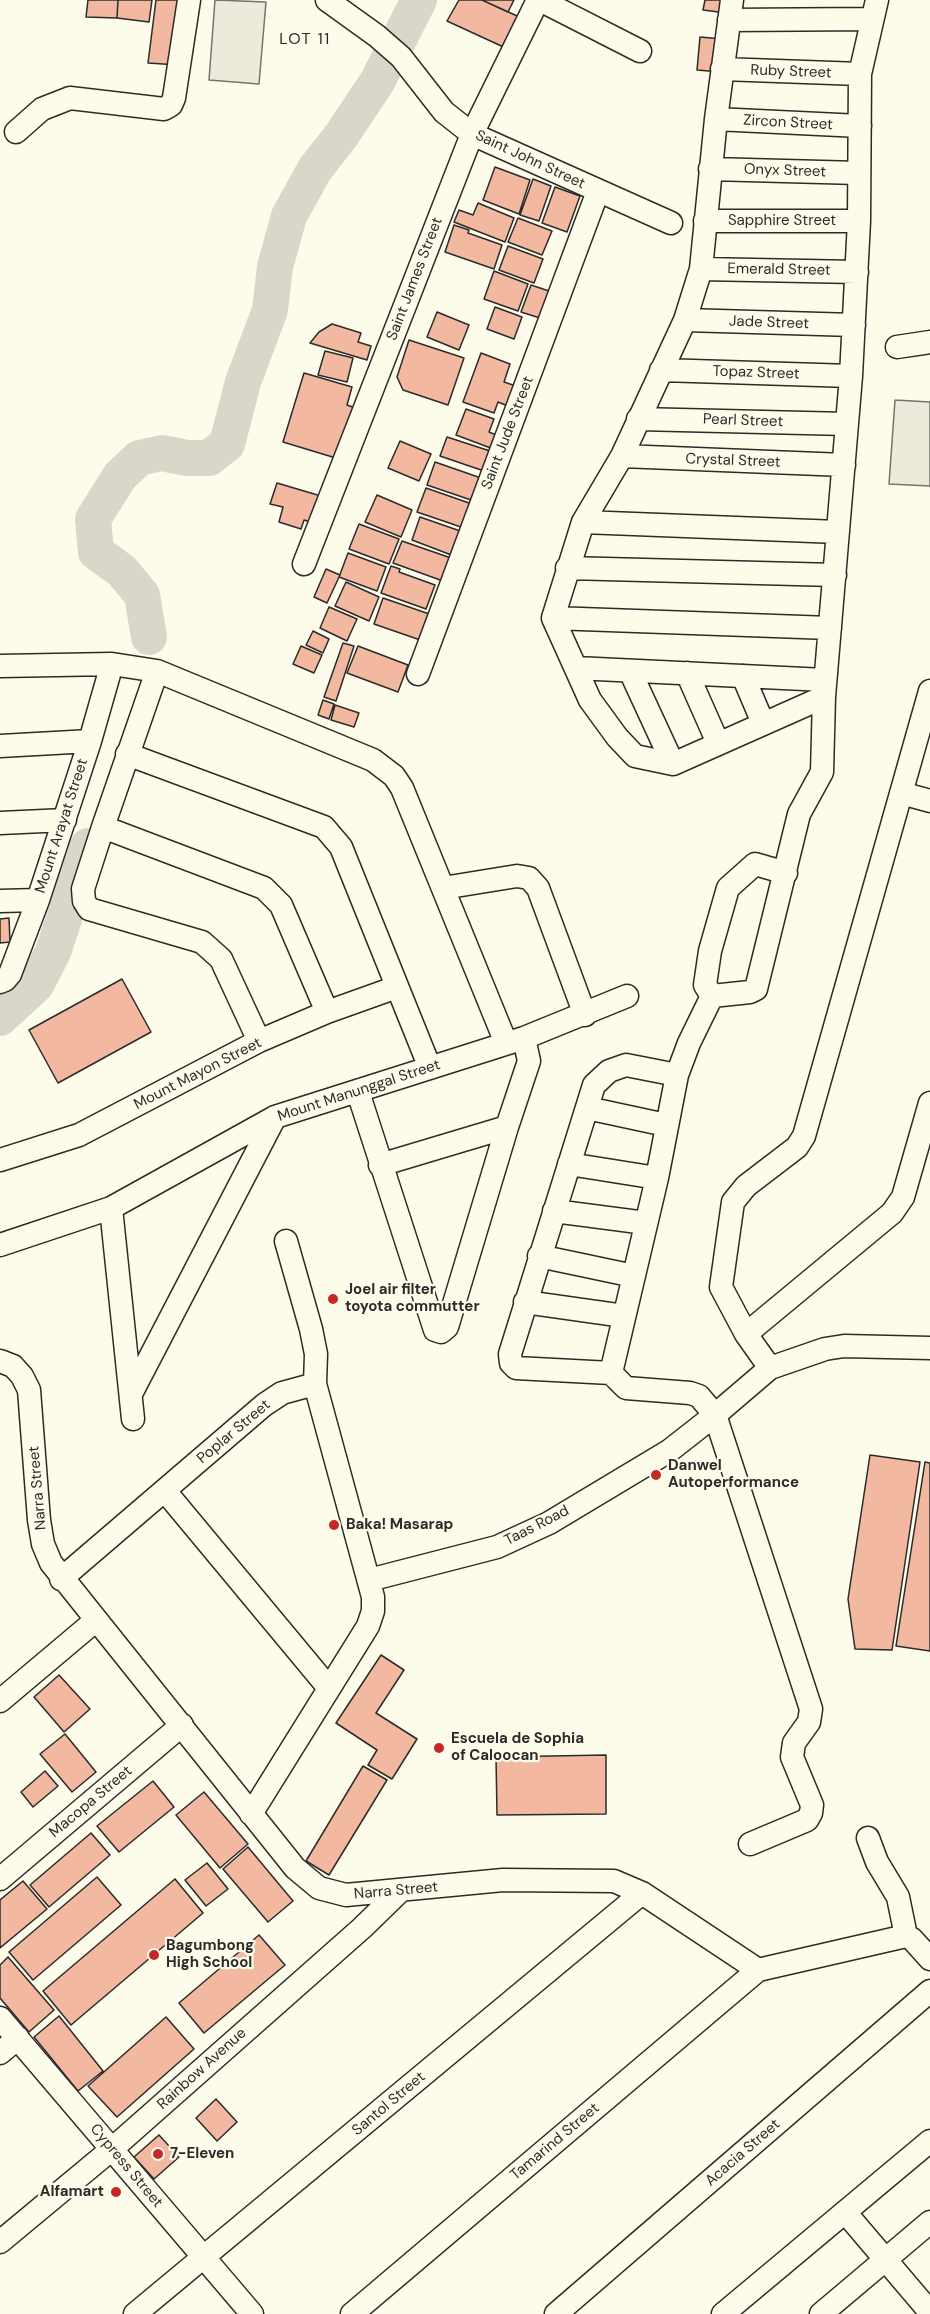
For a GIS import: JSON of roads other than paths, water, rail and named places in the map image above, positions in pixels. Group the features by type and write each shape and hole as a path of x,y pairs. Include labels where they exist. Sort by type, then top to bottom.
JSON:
{"street":[{"path":"16,132 42,109 70,98 164,109 171,105 189,0"},
{"name":"Saint John Street","path":"327,0 393,50 444,112 472,134 671,223"},
{"path":"539,0 640,51"},
{"name":"Saint James Street","path":"304,564 472,134 539,0"},
{"path":"712,996 750,992 756,989 799,814 822,772 824,688 848,424 857,272 860,74 874,10 731,10 710,169 701,268 685,320 622,456 583,522 553,618 590,700 617,737 635,756 673,764 763,723 824,688"},
{"name":"Ruby Street","path":"722,69 860,74"},
{"name":"Zircon Street","path":"716,119 860,126"},
{"name":"Onyx Street","path":"710,169 859,173"},
{"name":"Saint Jude Street","path":"418,674 598,191"},
{"name":"Sapphire Street","path":"705,221 859,221"},
{"name":"Emerald Street","path":"701,268 857,272"},
{"name":"Jade Street","path":"685,320 854,325"},
{"path":"897,346 930,342"},
{"name":"Topaz Street","path":"660,370 851,376"},
{"name":"Pearl Street","path":"638,419 848,424"},
{"name":"Crystal Street","path":"622,456 844,465"},
{"path":"583,522 838,532"},
{"path":"567,568 835,575"},
{"path":"553,618 830,628"},
{"path":"0,666 112,664 157,670 373,760 394,776 402,789 443,888 515,1040 529,1061 447,1327 441,1332 435,1330 358,1092"},
{"name":"Mount Arayat Street","path":"0,982 10,974 38,900 90,741 112,664"},
{"path":"576,668 743,676 824,688"},
{"path":"157,670 83,889 84,901 89,909 202,942 221,958 259,1041"},
{"path":"630,670 673,764"},
{"path":"687,673 718,743"},
{"path":"743,676 763,723"},
{"path":"770,1368 746,1334 721,1287 732,1202 746,1186 797,1147 804,1136 930,691"},
{"path":"0,746 90,741"},
{"path":"127,754 324,827 341,847 430,1068"},
{"path":"901,793 930,801"},
{"path":"0,823 65,820"},
{"path":"103,827 264,888 281,905 327,1012"},
{"path":"712,996 705,985 710,951 728,888 755,864 786,873"},
{"path":"443,888 517,876 529,878 538,888 585,1015"},
{"path":"0,901 38,900"},
{"name":"Mount Mayon Street","path":"0,1160 79,1135 259,1041 327,1012 397,987"},
{"name":"Mount Manunggal Street","path":"0,1245 111,1208 275,1118 515,1040 585,1015 627,996"},
{"path":"611,1373 657,1178 677,1075 689,1043 712,996"},
{"path":"677,1075 626,1065 609,1071 594,1085 510,1354 511,1363 516,1368 611,1373 626,1388 690,1393 699,1396 715,1415 811,1709 808,1722 794,1743 792,1757 812,1805 811,1813 807,1820 750,1844"},
{"path":"746,1334 892,1213 903,1197 930,1103"},
{"path":"587,1108 666,1125"},
{"path":"132,1392 275,1118"},
{"path":"380,1165 507,1127"},
{"path":"569,1164 657,1178"},
{"path":"111,1208 132,1392 133,1419"},
{"path":"554,1211 646,1223"},
{"path":"251,1814 368,1626 373,1611 369,1580 315,1384 316,1354 311,1329 286,1241"},
{"path":"539,1256 634,1276"},
{"path":"525,1302 624,1316"},
{"name":"Taas Road","path":"369,1580 497,1547 549,1523 669,1451 770,1368 825,1348 844,1346 930,1348"},
{"name":"Narra Street","path":"0,1361 13,1366 22,1376 29,1390 39,1520 51,1563 61,1579 182,1725 295,1868 319,1888 346,1895 503,1880 614,1881 642,1893 758,1970"},
{"name":"Poplar Street","path":"61,1579 264,1405 282,1393 315,1384"},
{"path":"165,1491 328,1687"},
{"path":"0,1701 95,1621"},
{"name":"Macopa Street","path":"0,1879 182,1725"},
{"path":"868,1838 876,1862 898,1897 906,1936"},
{"name":"Rainbow Avenue","path":"0,2242 112,2149 353,1936 400,1891"},
{"name":"Santol Street","path":"135,2314 642,1893"},
{"path":"758,1970 906,1936 912,1939 930,1959"},
{"name":"Tamarind Street","path":"352,2314 758,1970"},
{"name":"Acacia Street","path":"556,2314 930,1991"},
{"name":"Cypress Street","path":"0,2018 252,2314"},
{"path":"0,2053 18,2038"},
{"path":"723,2314 930,2141"},
{"path":"846,2212 930,2313"},
{"path":"821,2314 930,2222"}],"waterway":[{"path":"149,637 142,595 122,571 96,552 93,519 120,476 139,458 162,453 187,458 209,458 227,444 243,382 270,310 275,267 289,216 315,169 341,136 377,82 419,0"},
{"path":"0,1018 36,985 53,952 88,846"}],"place":[{"name":"Joel air filter toyota commutter","path":"333,1299"},
{"name":"Danwel Autoperformance","path":"656,1475"},
{"name":"Baka! Masarap","path":"334,1525"},
{"name":"Escuela de Sophia of Caloocan","path":"439,1748"},
{"name":"Bagumbong High School","path":"154,1955"},
{"name":"7-Eleven","path":"158,2154"},
{"name":"Alfamart","path":"116,2192"}],"district":[{"name":"LOT 11","path":"305,40"}]}
